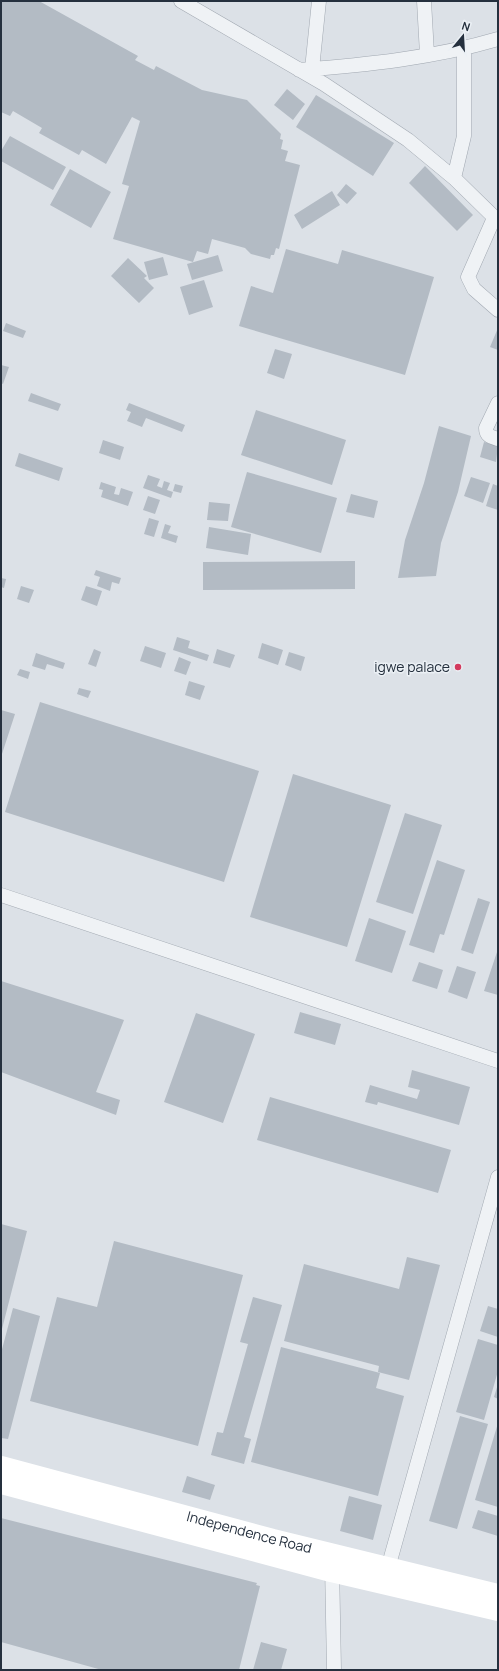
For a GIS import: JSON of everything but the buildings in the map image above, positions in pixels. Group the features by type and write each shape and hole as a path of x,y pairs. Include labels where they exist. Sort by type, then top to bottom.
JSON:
{"main road":[{"name":"Independence Road","path":"1,1466 332,1563"},
{"name":"Independence Road","path":"1,1484 386,1576 498,1611"},
{"name":"Independence Road","path":"386,1576 498,1594"}],"street":[{"path":"181,1 306,69 408,140 454,178 496,219 468,277 474,289 498,310"},
{"path":"306,69 319,1"},
{"path":"424,1 427,54"},
{"path":"306,69 374,64 464,49 498,39"},
{"path":"454,178 464,136 464,49"},
{"path":"498,403 486,428 486,432 490,436 498,439"},
{"path":"1,895 498,1061"},
{"path":"386,1576 494,1209 498,1177"},
{"path":"332,1563 334,1670"}],"place":[{"name":"igwe palace","path":"458,667"}]}
